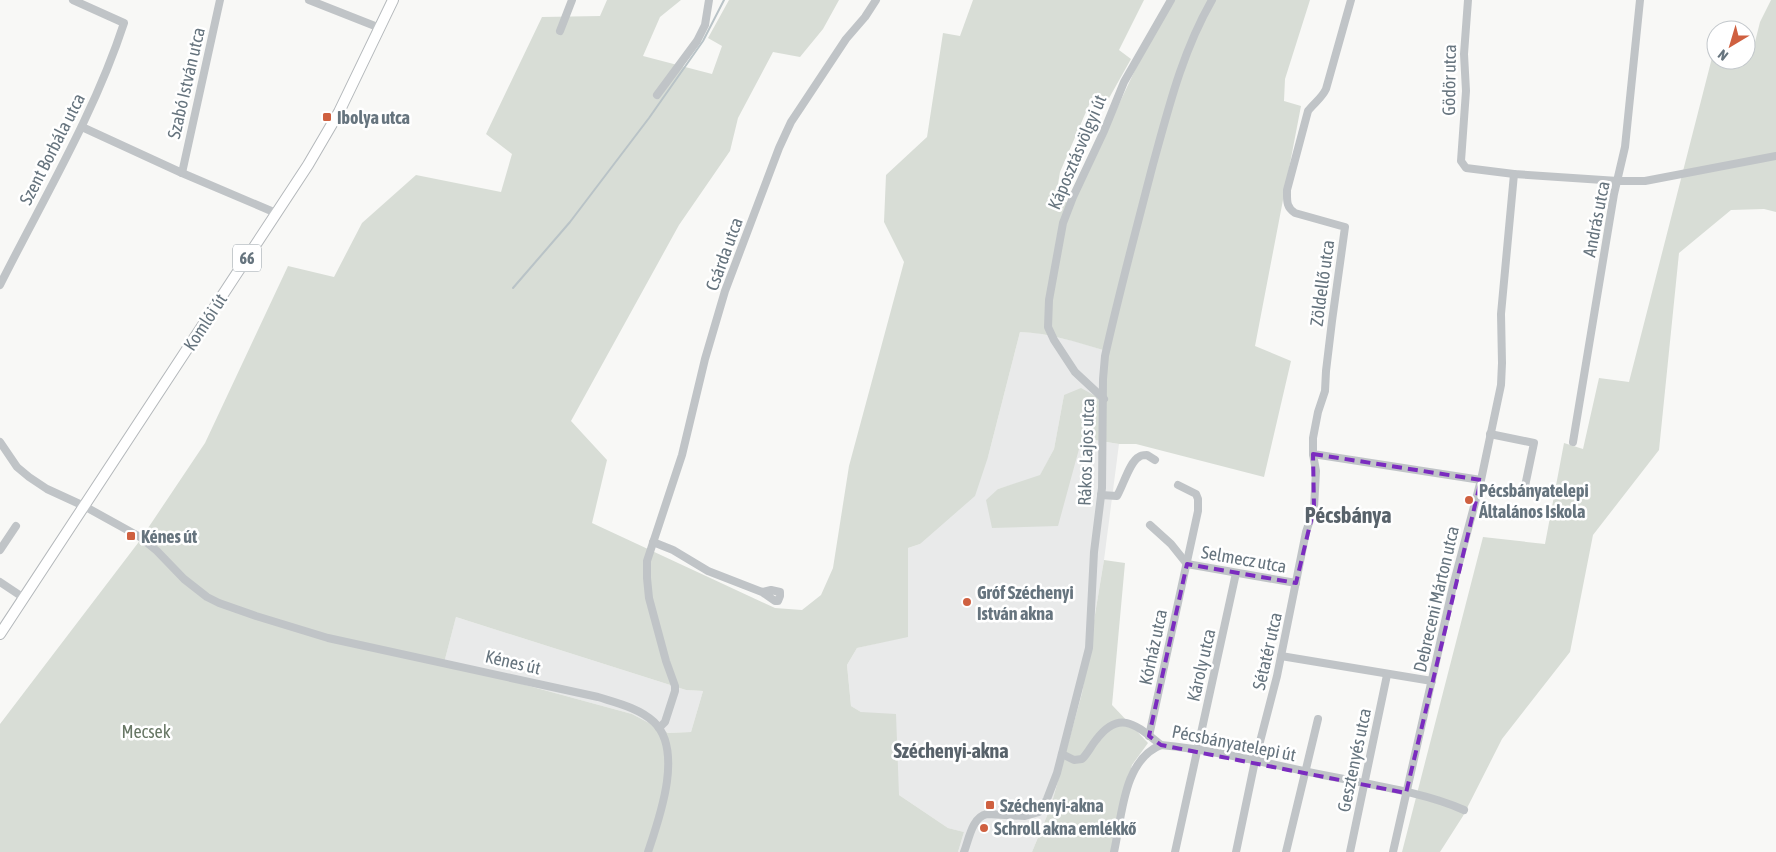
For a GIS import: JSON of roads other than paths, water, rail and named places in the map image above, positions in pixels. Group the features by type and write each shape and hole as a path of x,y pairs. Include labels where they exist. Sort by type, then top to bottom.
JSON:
{"main road":[{"name":"Komlói út","path":"0,634 276,213 335,119 393,0"}],"street":[{"path":"73,0 83,2"},
{"name":"Szabó István utca","path":"182,173 220,0"},
{"path":"309,0 380,28"},
{"path":"560,31 572,0"},
{"path":"657,95 697,42 705,24 709,0"},
{"name":"Csárda utca","path":"659,728 665,722 675,692 675,686 666,661 649,598 647,561 682,454 705,359 725,291 736,258 791,122 846,39 865,17 876,0"},
{"name":"Káposztásvölgyi út","path":"1104,399 1075,372 1054,340 1048,328 1049,300 1063,223 1073,196 1104,131 1124,82 1171,0"},
{"name":"Rákos Lajos utca","path":"964,852 976,819 982,815 1025,816 1039,812 1051,791 1062,754 1089,648 1094,552 1101,495 1103,379 1107,347 1169,106 1189,45 1212,0"},
{"name":"Zöldellő utca","path":"1313,454 1313,438 1318,412 1325,391 1332,321 1345,227 1295,213 1287,204 1287,190 1308,111 1314,102 1323,96 1326,89 1351,0"},
{"name":"Gödör utca","path":"1468,0 1464,54 1466,91 1461,161 1466,168 1514,174"},
{"name":"András utca","path":"1573,442 1611,211 1629,122 1640,0"},
{"name":"Szent Borbála utca","path":"0,285 82,127 111,61 124,23 83,2"},
{"path":"82,127 182,173 276,213"},
{"path":"1514,174 1645,181 1776,156"},
{"name":"Debreceni Márton utca","path":"1393,852 1453,586 1481,480 1501,385 1501,314 1514,174"},
{"path":"1490,434 1534,443 1524,491"},
{"name":"Kénes út","path":"0,442 17,467 29,477 47,489 84,506 142,539 157,551 184,579 207,597 219,603 328,638 598,697 627,706 654,722 659,728"},
{"path":"1101,495 1117,496 1131,466 1138,457 1147,454 1155,460"},
{"path":"1313,454 1481,480"},
{"name":"Sétatér utca","path":"1236,852 1255,761 1281,656 1306,532 1314,508 1316,471 1313,454"},
{"name":"Selmecz utca","path":"1178,485 1196,494 1198,499 1198,511 1187,564"},
{"name":"Selmecz utca","path":"1150,525 1171,544 1187,564 1296,583"},
{"path":"0,550 16,526"},
{"path":"653,542 673,550 708,571 762,592"},
{"name":"Kórház utca","path":"1149,736 1187,564"},
{"name":"Károly utca","path":"1175,852 1236,573"},
{"path":"0,582 24,598"},
{"path":"1281,656 1432,681"},
{"name":"Gesztenyés utca","path":"1350,852 1387,675"},
{"path":"1286,852 1318,719"},
{"path":"1062,754 1074,760 1082,759 1110,726 1127,722 1134,724 1161,745"},
{"path":"648,852 669,776 666,748 659,728"},
{"name":"Pécsbányatelepi út","path":"1114,852 1123,803 1131,777 1140,760 1152,748 1161,745 1255,761 1406,793 1450,804 1464,810"}],"waterway":[{"path":"513,288 570,222 649,118 703,41 724,0"}],"place":[{"name":"Ibolya utca","path":"327,117"},
{"name":"Pécsbányatelepi Általános Iskola","path":"1469,500"},
{"name":"Kénes út","path":"131,536"},
{"name":"Gróf Széchenyi István akna","path":"967,602"},
{"name":"Széchenyi-akna","path":"990,805"},
{"name":"Schroll akna emlékkő","path":"984,828"}],"district":[{"name":"Pécsbánya","path":"1348,515"},
{"name":"Széchenyi-akna","path":"951,750"}],"park label":[{"name":"Mecsek","path":"146,731"}]}
